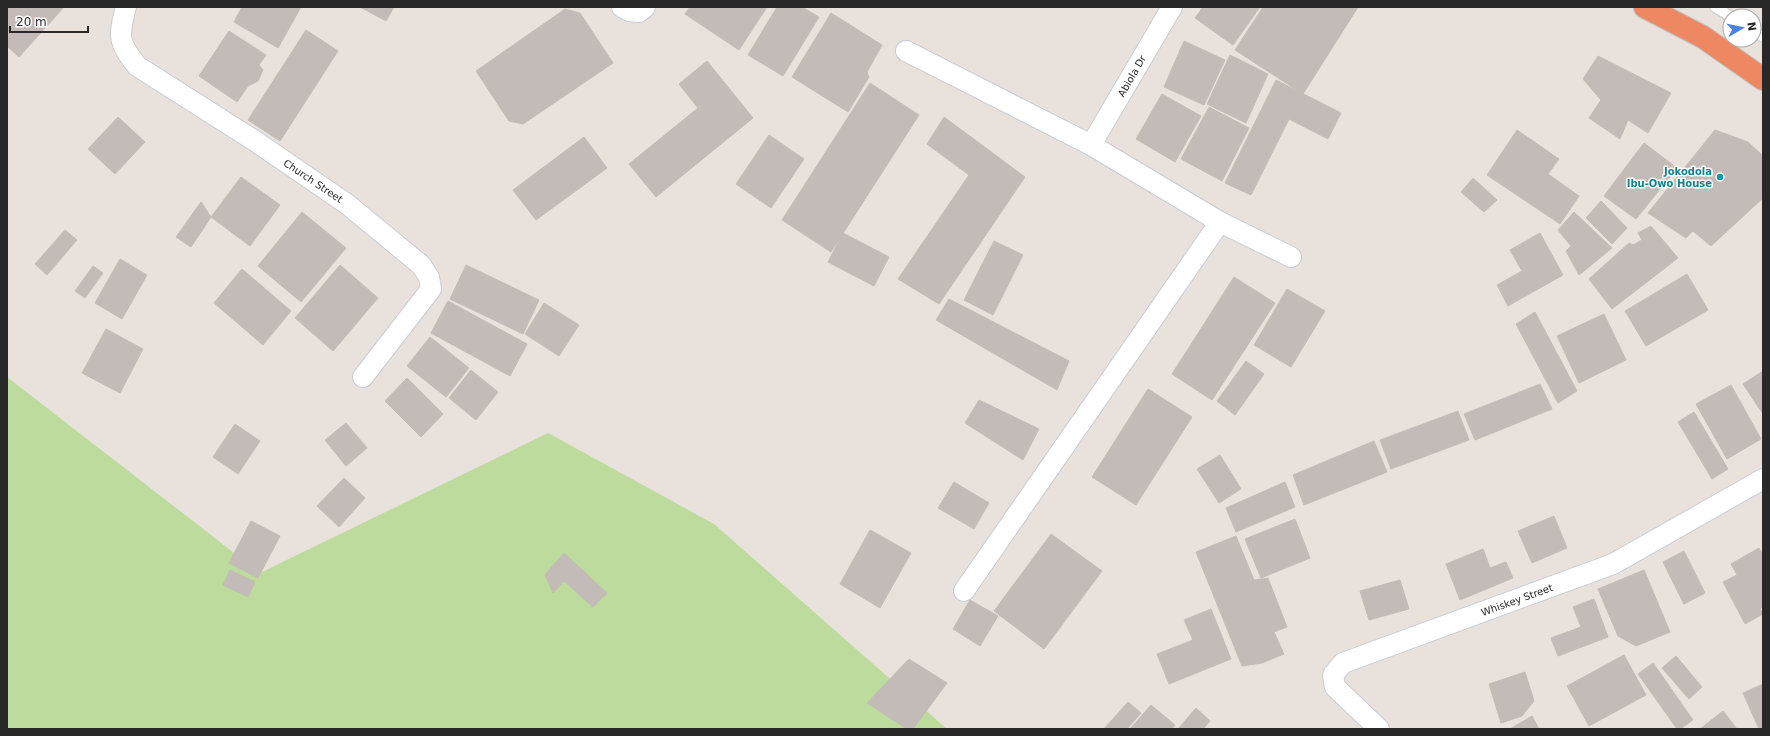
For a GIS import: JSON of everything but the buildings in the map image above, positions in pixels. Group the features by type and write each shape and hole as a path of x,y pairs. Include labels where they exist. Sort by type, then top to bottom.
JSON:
{"highway":[{"path":"1645,7 1703,37 1763,79"}],"street":[{"name":"Church Street","path":"126,7 120,29 124,49 137,66 255,141 347,204 420,265 429,277 431,289 363,377"},
{"path":"622,7 629,11 639,12 645,7"},
{"name":"Abiola Dr","path":"1092,146 1172,7"},
{"path":"906,50 1092,146 1220,222 1291,257"},
{"path":"964,590 1220,222"},
{"name":"Whiskey Street","path":"1379,729 1335,687 1333,675 1343,663 1613,564 1763,479"}],"green space":[{"path":"7,377 260,573 548,433 714,524 947,729 7,729"}],"place":[{"name":"Jokodola Ibu-Owo House","path":"1720,177"}]}
